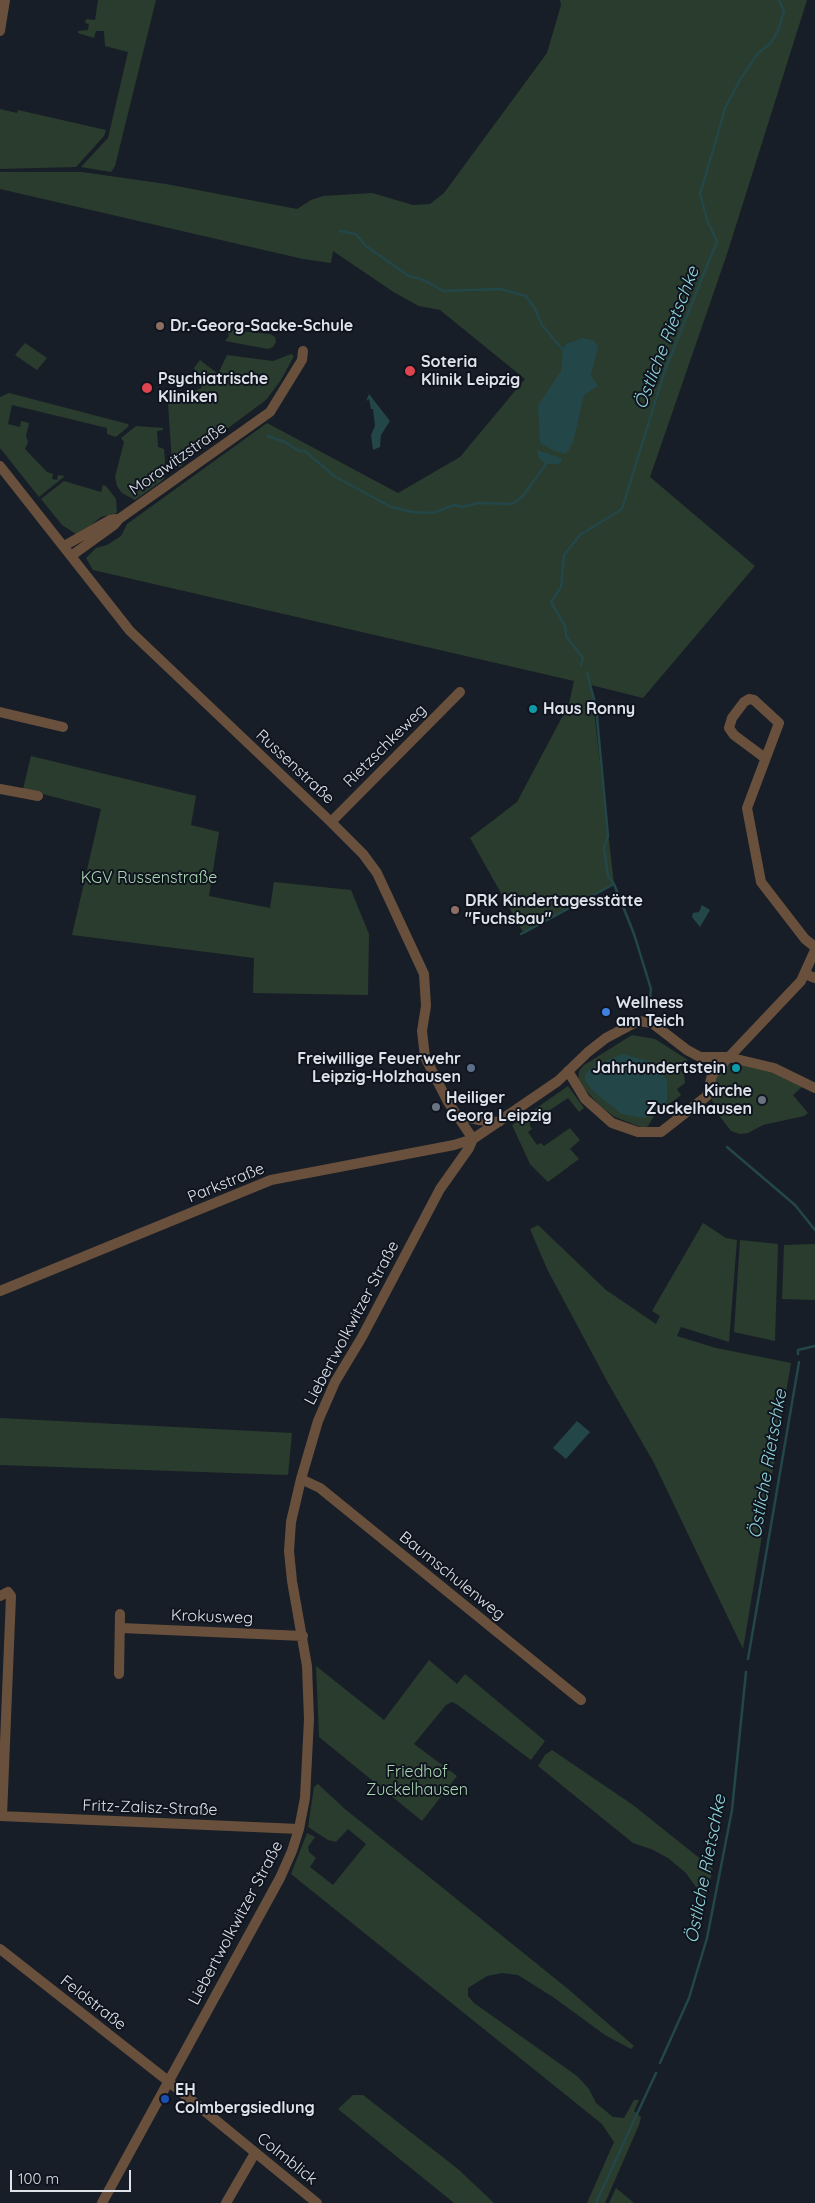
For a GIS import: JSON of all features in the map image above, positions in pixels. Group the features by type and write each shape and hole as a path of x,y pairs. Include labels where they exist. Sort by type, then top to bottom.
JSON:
{"street":[{"path":"0,31 5,0"},
{"name":"Morawitzstraße","path":"71,556 107,531 118,519 270,412 302,360 303,350"},
{"name":"Russenstraße","path":"0,466 130,631 363,854 376,873 421,967 426,987 426,1006 422,1031 425,1057 457,1115 473,1139"},
{"name":"Morawitzstraße","path":"64,546 110,520 118,519"},
{"name":"Rietzschkeweg","path":"331,822 460,692"},
{"path":"568,1071 583,1097 594,1109 617,1126 638,1132 661,1132 706,1096 712,1075 794,990 810,976 815,948 805,939 760,882 747,808 779,723 764,708 749,699 744,702 732,718 729,728 734,735 765,758"},
{"path":"0,712 63,727"},
{"path":"0,789 38,796"},
{"path":"473,1139 558,1081 606,1038 623,1027 641,1021 652,1023 700,1058 728,1057 774,1068 815,1088"},
{"path":"457,1115 498,1122"},
{"name":"Parkstraße","path":"0,1291 271,1180 454,1145 473,1139"},
{"name":"Liebertwolkwitzer Straße","path":"102,2203 280,1878 300,1829 305,1798 309,1692 303,1636 292,1581 289,1551 292,1522 301,1479 318,1421 335,1382 362,1337 440,1188 470,1148 473,1139"},
{"name":"Baumschulenweg","path":"301,1479 320,1488 581,1700"},
{"path":"1,1816 11,1596 4,1594"},
{"path":"119,1674 120,1614"},
{"name":"Krokusweg","path":"121,1628 303,1636"},
{"name":"Fritz-Zalisz-Straße","path":"1,1816 300,1829"},
{"name":"Feldstraße","path":"0,1948 168,2082"},
{"name":"Colmblick","path":"168,2082 317,2203"},
{"path":"226,2203 254,2153"}],"green space":[{"path":"98,0 156,0 115,166 111,172 81,167 108,138 128,52 105,46 104,31 96,31 94,38 78,33 78,31 88,30 89,24 85,23 86,19 95,20"},
{"path":"560,0 807,0 727,254 650,477 755,566 643,698 591,685 614,884 524,934 470,838 517,802 569,704 574,681 93,570 86,558 96,548 107,545 121,536 127,524 267,423 398,493 460,457 525,379 440,310 419,306 395,293 333,251 331,263 303,259 0,189 0,172 82,172 166,184 297,209 311,200 323,196 372,193 413,205 430,204 444,193 547,53 561,5"},
{"path":"0,109 17,113 18,110 106,130 104,136 76,167 0,169"},
{"path":"227,330 270,334 275,337 276,342 273,347 268,349 225,341 229,336"},
{"path":"25,343 47,358 37,370 15,355"},
{"path":"291,354 294,356 281,380 266,400 197,451 180,467 175,467 172,462 168,404 178,404 186,400 184,395 202,388 194,368 200,360 218,374 227,355 273,361"},
{"path":"9,393 128,424 129,426 116,437 107,434 107,428 12,405 8,424 20,427 21,421 29,423 26,436 28,442 25,449 47,472 53,474 52,479 57,480 58,475 65,476 39,497 0,448 0,397"},
{"path":"136,426 163,428 163,430 157,431 158,447 164,449 166,474 163,480 135,500 122,493 117,486 115,477 124,442 121,438"},
{"path":"64,481 101,492 103,485 106,486 116,499 117,513 101,517 85,530 76,534 62,525 41,499"},
{"name":"KGV Russenstraße","path":"31,756 196,796 191,825 219,832 209,896 270,908 274,882 351,890 369,934 368,995 253,993 254,958 72,935 101,809 23,789"},
{"path":"632,1035 655,1039 688,1060 680,1069 684,1075 685,1083 677,1089 681,1095 654,1116 648,1126 643,1128 615,1117 601,1107 578,1082 579,1071 584,1065"},
{"path":"739,1062 764,1068 802,1087 793,1095 808,1113 804,1116 763,1125 748,1133 740,1134 731,1131 718,1114 710,1095 717,1075 724,1067"},
{"path":"568,1086 584,1108 579,1112 568,1098 529,1124 532,1129 528,1132 537,1145 541,1143 544,1146 570,1128 580,1140 570,1149 579,1159 548,1182 530,1164 512,1125"},
{"path":"703,1223 726,1238 737,1240 729,1342 681,1327 677,1336 716,1348 791,1363 743,1649 654,1463 608,1383 547,1269 530,1229 538,1225 606,1290 656,1324 660,1316 652,1311"},
{"path":"740,1240 778,1244 775,1341 734,1332"},
{"path":"815,1244 815,1300 782,1299 784,1245"},
{"path":"0,1418 292,1433 288,1475 0,1465"},
{"name":"Friedhof Zuckelhausen","path":"429,1660 457,1684 465,1674 545,1741 531,1760 458,1705 452,1702 446,1705 414,1744 457,1776 422,1821 319,1737 316,1666 384,1720"},
{"path":"552,1750 633,1805 713,1869 703,1907 698,1890 686,1873 668,1858 651,1849 633,1843 538,1766 545,1755"},
{"path":"318,1784 345,1809 568,1989 634,2046 631,2049 605,2035 553,1997 518,1975 502,1973 487,1976 468,1988 468,1996 474,2003 577,2076 589,2089 596,2103 613,2117 624,2118 634,2100 639,2100 634,2111 641,2117 639,2125 605,2203 587,2203 614,2142 602,2124 291,1874 307,1833 315,1837 308,1847 309,1852 316,1858 310,1867 333,1885 366,1844 348,1829 336,1842 328,1840 308,1827 314,1787"},
{"path":"353,2095 363,2095 458,2169 494,2203 454,2203 338,2109"},
{"path":"616,2188 634,2203 609,2203"}],"shaded area":[{"path":"582,338 593,340 598,346 591,375 598,386 584,395 573,443 566,454 554,451 540,443 538,405 561,371 563,350 566,344"},
{"path":"369,394 390,421 381,435 380,447 373,450 371,435 375,426 373,409 371,409 369,399 366,401"},
{"path":"537,450 561,458 562,461 558,464 546,464 539,459"},
{"path":"702,905 710,910 700,927 692,917 693,913 699,912"},
{"path":"622,1054 649,1061 662,1072 667,1082 667,1101 651,1116 643,1118 622,1114 594,1092 585,1080 585,1074 593,1067"},
{"path":"577,1421 590,1432 566,1459 553,1448"}],"waterway":[{"name":"Östliche Rietschke","path":"581,665 583,658 566,636 565,626 551,602 561,587 564,555 580,535 622,509 664,373 717,241 708,223 700,194 725,108 741,78 758,53 770,44 778,31 784,11 779,0"},
{"path":"340,231 356,234 366,246 409,276 424,280 443,291 500,289 526,296 535,309 542,325 563,350"},
{"path":"268,436 285,442 299,451 305,451 334,476 391,507 412,512 433,513 454,505 462,507 478,503 512,504 522,497 546,464"},
{"name":"Östliche Rietschke","path":"587,673 596,707 608,836 604,848 608,876 614,884 634,934 651,989 649,1009"},
{"path":"521,934 614,884"},
{"name":"Östliche Rietschke","path":"727,1147 795,1205 815,1230"},
{"name":"Östliche Rietschke","path":"798,1354 798,1350 815,1346"},
{"name":"Östliche Rietschke","path":"748,1659 799,1362"},
{"name":"Östliche Rietschke","path":"660,2063 689,1998 707,1938 732,1810 746,1672"},
{"name":"Östliche Rietschke","path":"596,2203 656,2073"}],"place":[{"name":"Dr.-Georg-Sacke-Schule","path":"160,326"},
{"name":"Soteria Klinik Leipzig","path":"410,371"},
{"name":"Psychiatrische Kliniken","path":"147,388"},
{"name":"Haus Ronny","path":"533,709"},
{"name":"DRK Kindertagesstätte \"Fuchsbau\"","path":"455,910"},
{"name":"Wellness am Teich","path":"606,1012"},
{"name":"Freiwillige Feuerwehr Leipzig-Holzhausen","path":"471,1068"},
{"name":"Jahrhundertstein","path":"736,1068"},
{"name":"Kirche Zuckelhausen","path":"762,1100"},
{"name":"Heiliger Georg Leipzig","path":"436,1107"},
{"name":"EH Colmbergsiedlung","path":"165,2099"}]}
